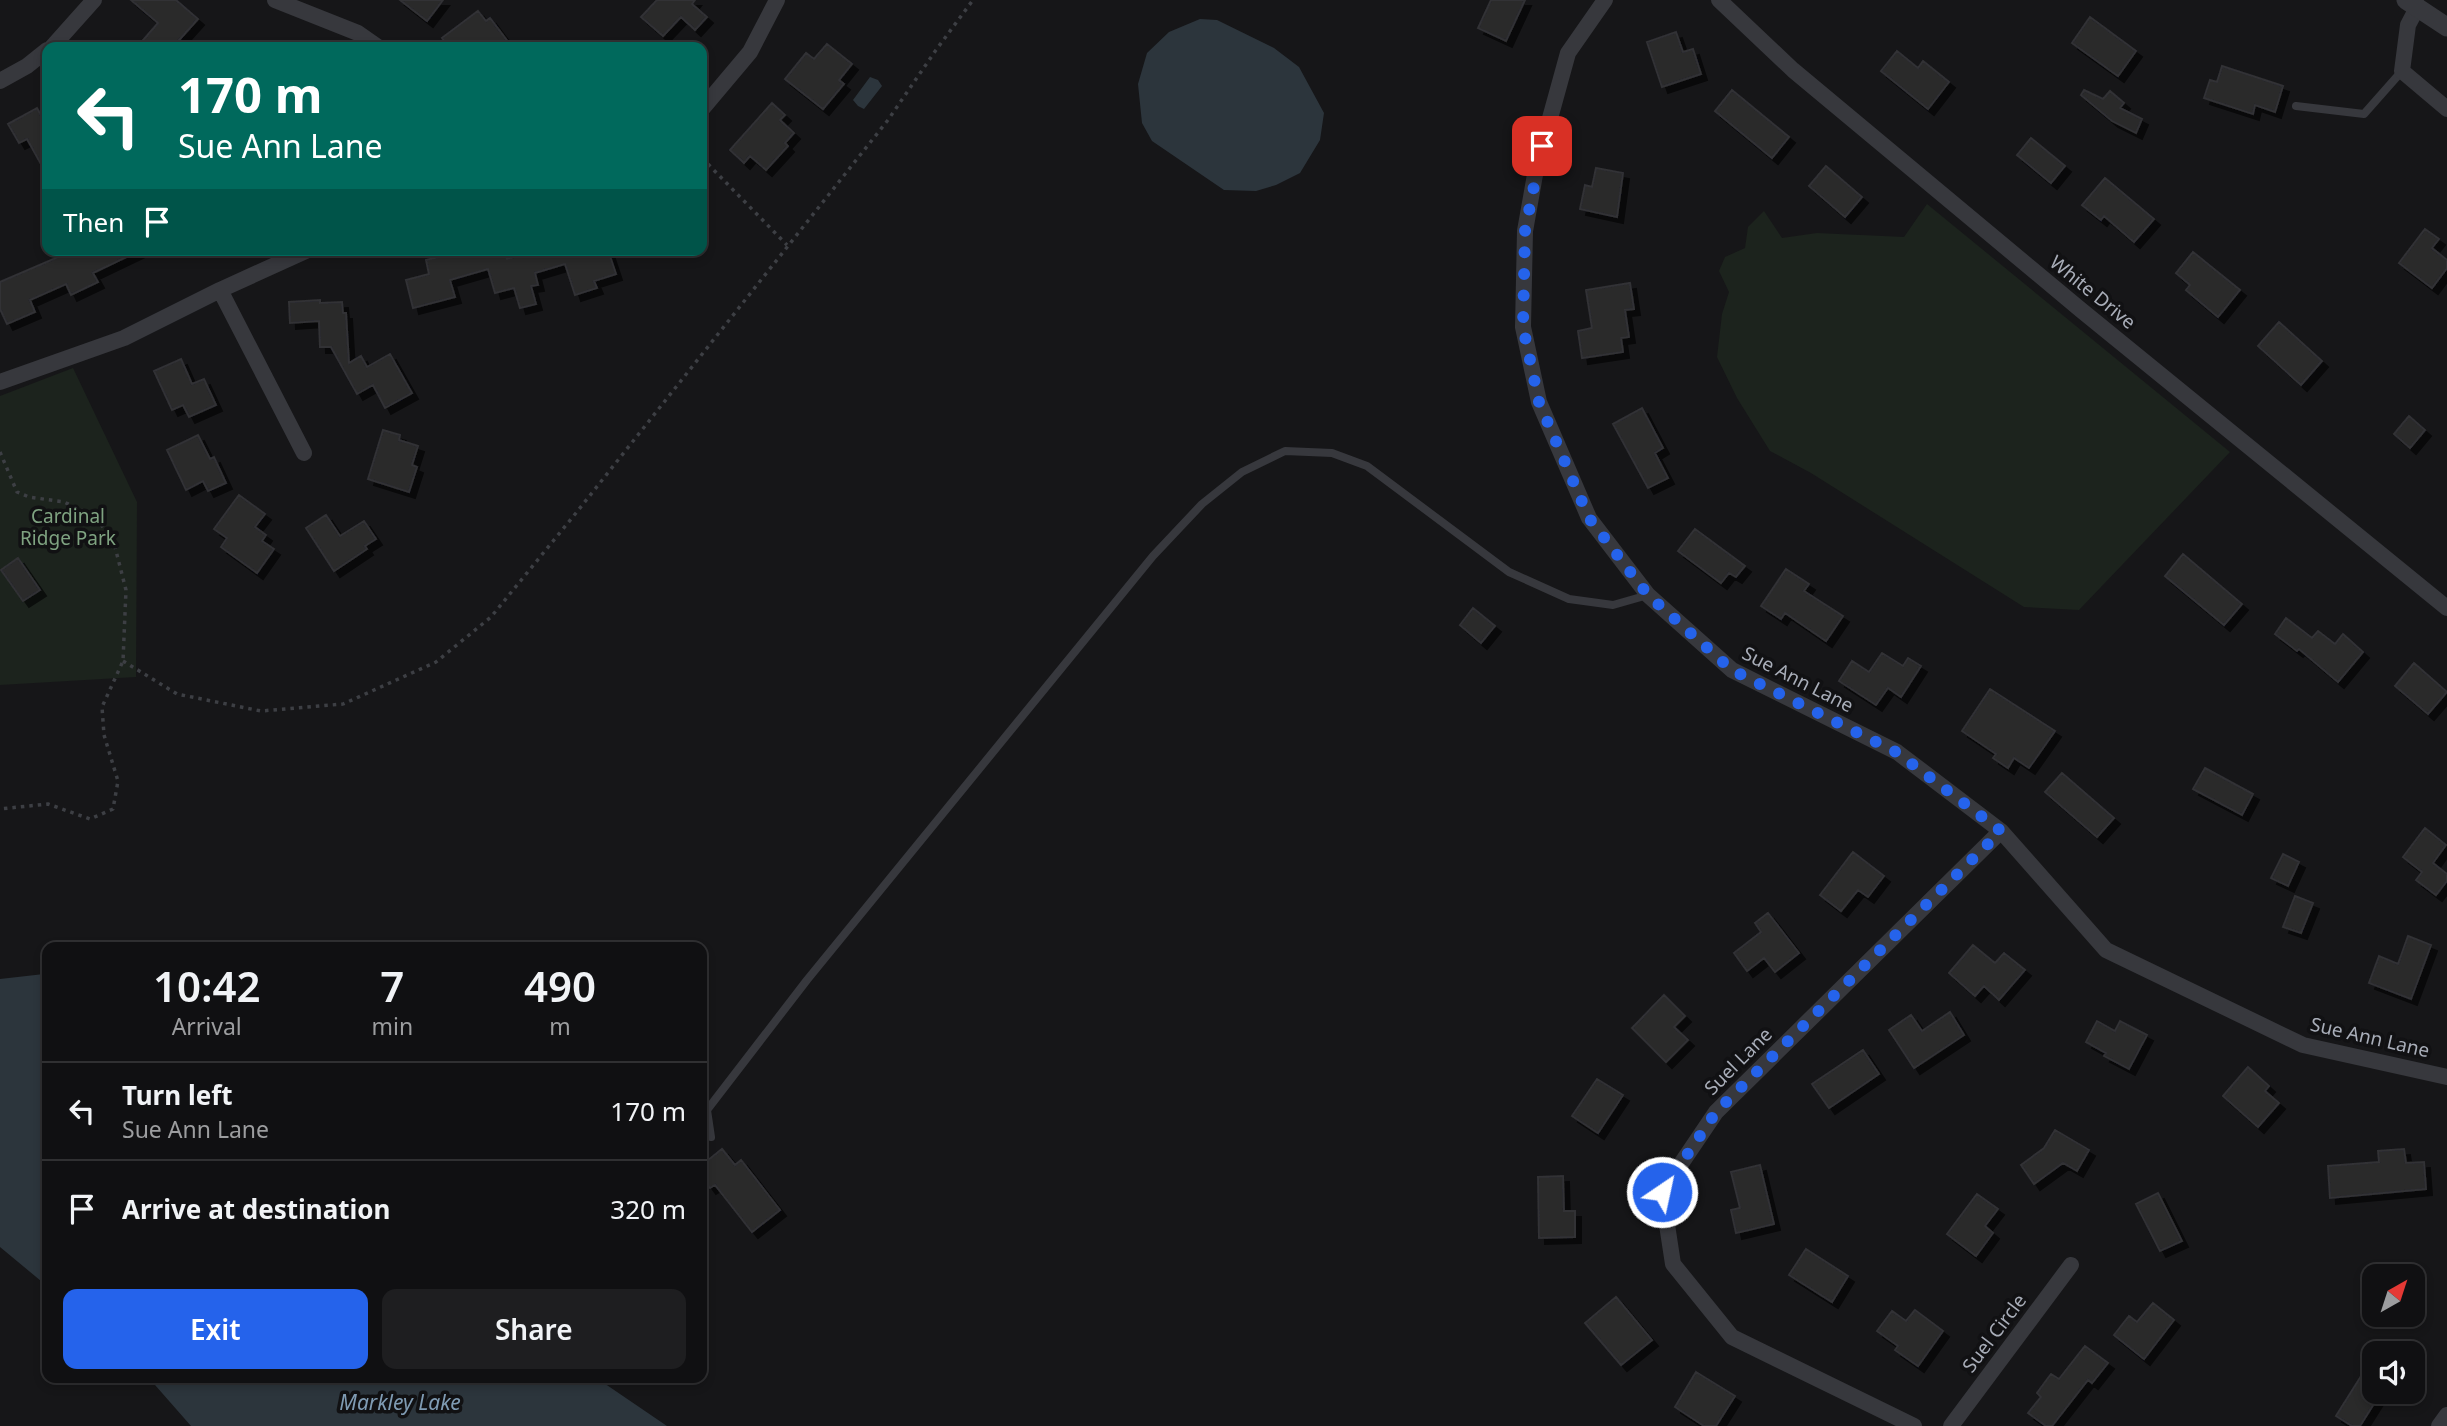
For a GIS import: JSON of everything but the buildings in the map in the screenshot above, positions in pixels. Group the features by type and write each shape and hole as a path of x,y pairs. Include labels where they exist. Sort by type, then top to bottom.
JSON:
{"street":[{"path":"56,42 94,0"},
{"path":"275,0 358,33 371,42"},
{"path":"707,103 750,52 776,7 777,0"},
{"name":"Sue Ann Lane","path":"1605,0 1568,53 1536,169 1525,231 1523,327 1539,402 1589,518 1648,595 1732,670 1896,752 2001,831 2106,950 2303,1045 2447,1077"},
{"name":"White Drive","path":"1719,0 1803,79 2447,608"},
{"path":"2447,27 2412,3 2402,71 2447,109"},
{"path":"0,81 42,55"},
{"path":"0,382 124,338 295,256"},
{"path":"220,290 304,453"},
{"name":"Suel Lane","path":"1914,1426 1732,1337 1673,1264 1662,1192 1716,1112 2001,831"},
{"name":"Suel Circle","path":"1951,1426 2071,1265"},
{"path":"2439,1426 2447,1415"}],"lane":[{"path":"2296,106 2364,114 2402,71"},
{"path":"711,1137 707,1110 807,980 1153,556 1202,504 1242,472 1285,452 1332,453 1367,466 1509,572 1521,578 1569,599 1591,602 1613,604 1648,595"}],"path":[{"path":"123,661 177,694 261,710 343,704 436,662 491,617 888,120 973,0"},
{"path":"707,163 787,245"},
{"path":"0,452 17,492 29,497 64,502 96,517 114,543 126,590 123,661 102,707 104,735 118,781 113,809 90,819 48,804 0,810"}],"green space":[{"path":"1927,204 2230,452 2079,610 2024,607 1811,473 1770,451 1737,398 1717,357 1722,314 1729,292 1719,271 1725,257 1745,248 1748,227 1764,211 1782,238 1817,233 1904,237"},
{"name":"Cardinal Ridge Park","path":"73,368 137,502 136,677 0,685 0,396"}],"water":[{"path":"1200,19 1217,20 1274,48 1299,67 1324,113 1320,140 1300,173 1256,191 1224,190 1152,141 1142,123 1138,84 1147,53 1169,32"},
{"path":"870,77 878,80 882,86 864,109 853,100"},
{"path":"42,974 42,1282 0,1247 0,979"},
{"name":"Markley Lake","path":"153,1383 604,1383 667,1426 191,1426"}],"route":[{"path":"1542,146 1525,231 1523,327 1539,402 1589,518 1648,595 1732,670 1896,752 2001,831 1716,1112 1662,1192"}]}
